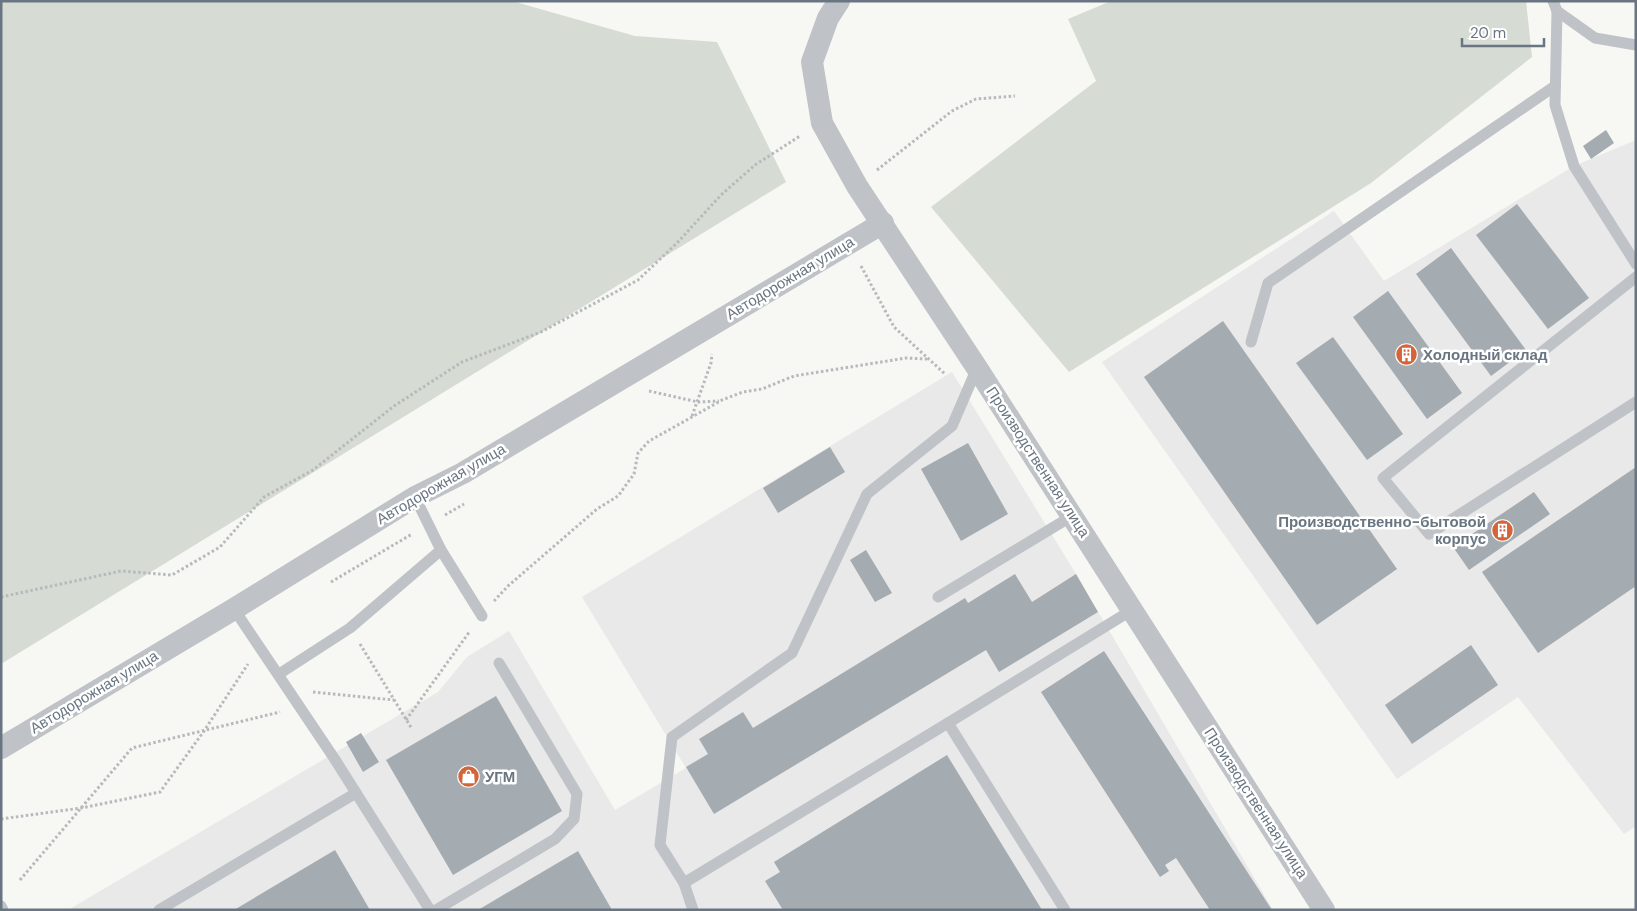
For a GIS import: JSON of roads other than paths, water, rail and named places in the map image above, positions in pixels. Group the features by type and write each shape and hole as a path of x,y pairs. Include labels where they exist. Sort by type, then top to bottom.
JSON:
{"street":[{"name":"Производственная улица","path":"839,1 828,18 812,62 822,123 857,186 977,368 1324,910"},
{"name":"Автодорожная улица","path":"1,748 234,609 415,497 463,473 883,223"}],"lane":[{"path":"1555,6 1595,38 1636,45"},
{"path":"1555,6 1555,106 1574,166 1636,264"},
{"path":"1251,342 1268,283 1556,86"},
{"path":"1636,277 1383,478 1429,534 1636,402"},
{"path":"692,910 684,883 660,845 672,737 792,653 867,494 952,426 977,368"},
{"path":"415,497 441,550 482,616"},
{"path":"938,597 1072,516"},
{"path":"279,674 350,628 441,550"},
{"path":"234,609 298,702 430,910"},
{"path":"684,883 948,724 1132,610"},
{"path":"436,910 555,839 574,819 577,794 499,663"},
{"path":"948,724 1065,910"},
{"path":"159,910 356,793"},
{"path":"1,906 3,910"}],"place":[{"name":"Холодный склад","path":"1407,355"},
{"name":"Производственно-бытовой корпус","path":"1502,531"},
{"name":"УГМ","path":"469,777"}]}
